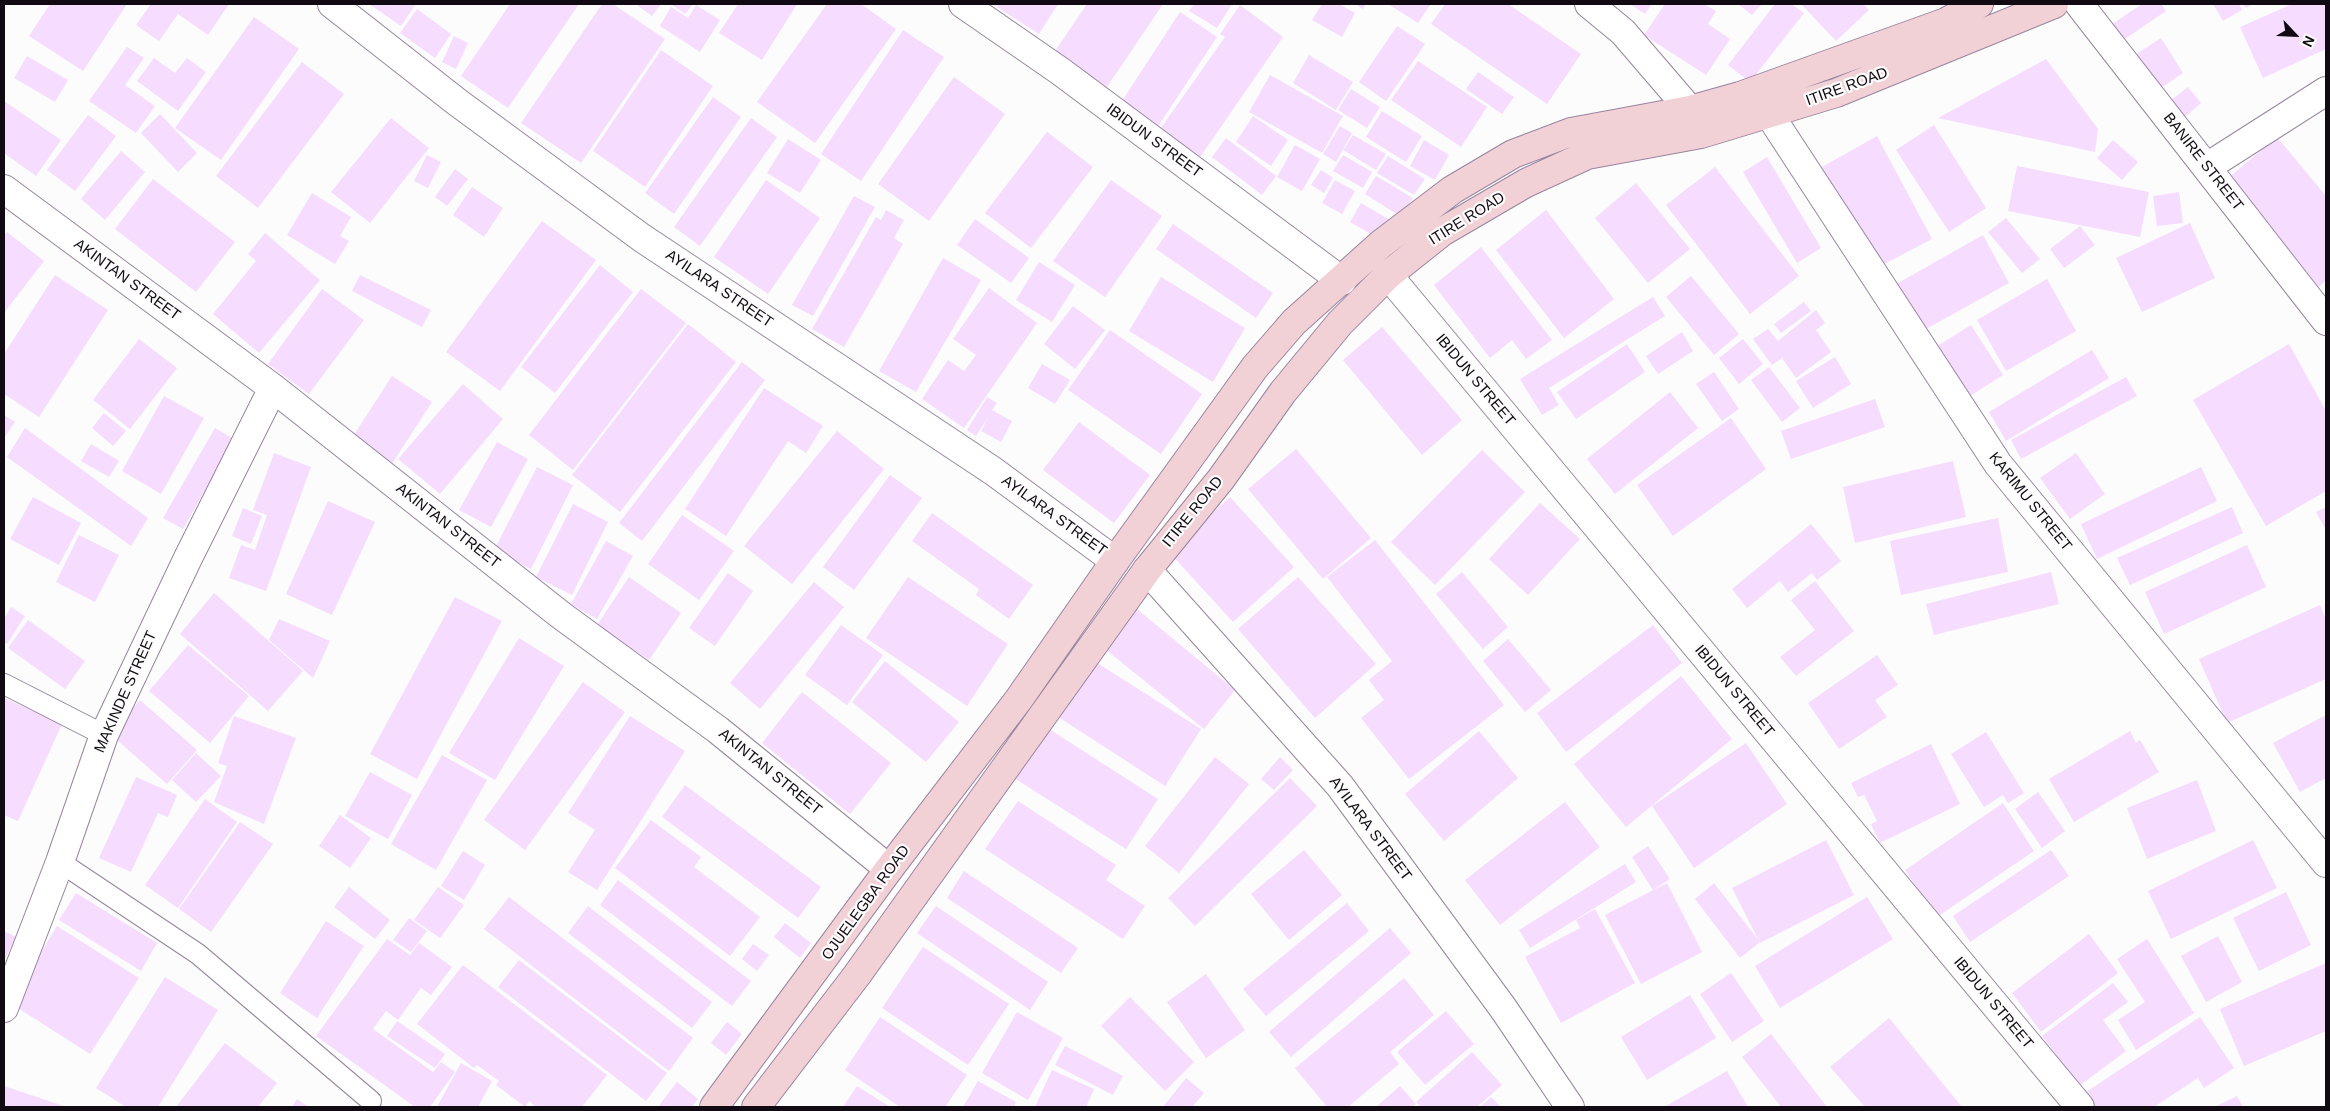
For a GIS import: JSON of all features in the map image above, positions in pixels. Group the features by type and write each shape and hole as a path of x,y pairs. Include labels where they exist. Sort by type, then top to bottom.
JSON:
{"main road":[{"name":"ITIRE ROAD","path":"1019,699 1115,561 1255,367 1294,322 1382,244 1452,190 1513,154 1571,132 1690,110 1740,96 1946,22 1979,4"},
{"name":"ITIRE ROAD","path":"756,1107 863,967 1147,570 1220,479 1283,392 1329,336 1388,275 1442,232 1526,183 1587,156 1701,134 1836,93 2054,4"},
{"name":"OJUELEGBA ROAD","path":"714,1107 833,948 889,869 1019,699"}],"street":[{"name":"AYILARA STREET","path":"332,4 457,102 642,238 993,471 1115,561"},
{"name":"IBIDUN STREET","path":"963,4 1100,101 1342,281"},
{"path":"1589,4 1623,32 1690,110"},
{"name":"BANIRE STREET","path":"2078,4 2326,321"},
{"path":"2207,167 2326,91"},
{"name":"KARIMU STREET","path":"1769,114 1998,464 2326,863"},
{"name":"AKINTAN STREET","path":"4,189 274,388 562,616 718,730 889,869"},
{"name":"IBIDUN STREET","path":"1388,275 2080,1107"},
{"name":"MAKINDE STREET","path":"4,1008 60,862 104,735 188,558 274,388"},
{"name":"AYILARA STREET","path":"1147,570 1340,786 1503,1008 1570,1107"}],"lane":[{"path":"4,684 104,735"},
{"path":"60,862 198,954 371,1101"}],"building":[{"path":"50,4 127,4 83,71 29,36"},
{"path":"151,4 229,4 208,35 178,14 159,41 136,25"},
{"path":"369,4 416,4 401,26"},
{"path":"510,4 579,4 508,108 461,76"},
{"path":"602,4 613,4 665,39 581,163 521,123"},
{"path":"639,4 661,4 652,16 638,6"},
{"path":"671,4 693,4 685,14"},
{"path":"738,4 797,4 762,60 719,33"},
{"path":"827,4 861,4 896,29 815,143 757,102"},
{"path":"999,4 1058,4 1039,34 997,7"},
{"path":"1087,4 1163,4 1107,87 1055,51"},
{"path":"1194,4 1232,4 1217,28 1189,11"},
{"path":"1322,4 1339,4 1355,13 1342,37 1312,20"},
{"path":"1355,4 1366,4 1363,9"},
{"path":"1388,4 1431,4 1418,23"},
{"path":"1445,4 1508,4 1581,54 1547,104 1431,24"},
{"path":"1630,4 1652,4 1645,14"},
{"path":"1665,4 1704,4 1716,11 1708,24 1730,39 1706,75 1644,35"},
{"path":"1738,4 1762,4 1752,15"},
{"path":"1775,4 1791,4 1804,13 1750,82 1728,65"},
{"path":"1801,4 1863,4 1869,10 1836,41"},
{"path":"2142,4 2161,4 2166,11 2119,43 2108,27"},
{"path":"2213,4 2239,4 2242,10 2223,21"},
{"path":"2243,4 2254,4 2245,8"},
{"path":"2292,4 2326,4 2326,49 2263,78 2240,27"},
{"path":"696,5 720,20 700,52 660,26 671,7 688,18"},
{"path":"1240,5 1283,37 1198,160 1158,132 1225,37 1220,34"},
{"path":"417,9 451,34 435,58 400,33"},
{"path":"1180,12 1217,37 1157,128 1120,104"},
{"path":"254,17 299,49 221,160 175,128"},
{"path":"1397,26 1425,44 1386,101 1359,82"},
{"path":"903,30 944,57 861,181 821,154"},
{"path":"454,36 468,43 456,69 442,62"},
{"path":"2161,38 2183,73 2158,90 2135,55"},
{"path":"127,47 144,58 125,85 155,106 136,133 89,101"},
{"path":"661,50 713,86 645,187 593,151"},
{"path":"1309,55 1353,82 1336,110 1293,83"},
{"path":"27,56 68,80 55,102 14,78"},
{"path":"154,58 175,73 187,58 206,72 178,111 137,81"},
{"path":"2046,59 2098,129 2095,152 1938,118"},
{"path":"1418,61 1487,107 1461,147 1391,100"},
{"path":"302,62 344,94 258,208 216,176"},
{"path":"1478,72 1514,97 1502,114 1466,89"},
{"path":"1270,75 1343,116 1322,153 1249,112"},
{"path":"954,77 1005,114 929,221 878,184"},
{"path":"2188,87 2201,103 2179,122 2165,105"},
{"path":"1351,89 1380,107 1367,128 1338,110"},
{"path":"713,97 741,117 674,214 645,193"},
{"path":"4,101 61,140 36,176 4,153"},
{"path":"1382,111 1422,136 1406,162 1366,137"},
{"path":"160,114 197,153 178,172 141,133"},
{"path":"88,115 116,136 75,191 47,170"},
{"path":"1253,116 1288,140 1271,166 1236,142"},
{"path":"391,118 429,148 370,223 331,192"},
{"path":"751,118 777,137 700,246 674,227"},
{"path":"1934,125 1986,208 1949,232 1896,150"},
{"path":"1340,126 1352,133 1336,162 1323,154"},
{"path":"1047,132 1093,167 1031,248 985,213"},
{"path":"1353,135 1386,154 1376,170 1343,150"},
{"path":"1877,136 1932,239 1877,268 1822,167"},
{"path":"2277,137 2326,196 2326,280 2318,288 2227,179"},
{"path":"1226,138 1276,176 1262,195 1212,157"},
{"path":"788,139 821,160 800,193 767,173"},
{"path":"1424,140 1449,155 1435,180 1410,166"},
{"path":"2113,140 2138,162 2122,180 2097,158"},
{"path":"1295,145 1320,159 1302,191 1277,177"},
{"path":"121,151 145,172 105,220 81,199"},
{"path":"427,155 441,162 428,188 414,181"},
{"path":"1343,155 1372,172 1363,188 1333,171"},
{"path":"1388,156 1425,179 1414,195 1377,173"},
{"path":"1767,157 1821,248 1797,263 1743,172"},
{"path":"2017,166 2149,192 2140,237 2008,211"},
{"path":"1715,167 1799,276 1750,314 1666,205"},
{"path":"455,169 468,179 447,206 435,197"},
{"path":"1321,170 1333,178 1324,193 1311,185"},
{"path":"1376,176 1413,198 1401,217 1365,194"},
{"path":"153,179 235,242 196,292 115,229"},
{"path":"766,180 820,218 768,294 714,257"},
{"path":"1111,180 1162,216 1105,297 1053,261"},
{"path":"1335,180 1355,191 1342,214 1322,203"},
{"path":"1636,183 1690,249 1648,283 1595,218"},
{"path":"472,187 503,208 484,237 453,215"},
{"path":"2179,192 2183,223 2157,226 2153,196"},
{"path":"312,193 351,217 340,236 349,241 335,264 287,235"},
{"path":"854,196 875,207 813,316 792,305"},
{"path":"1361,203 1390,220 1379,239 1350,222"},
{"path":"886,210 904,220 894,238 903,244 844,347 812,329 876,217 881,220"},
{"path":"1546,210 1614,299 1564,338 1496,250"},
{"path":"2006,218 2040,259 2022,273 1988,232"},
{"path":"975,219 1029,258 1011,283 957,245"},
{"path":"542,221 596,260 500,391 446,352"},
{"path":"2190,223 2215,278 2142,312 2116,258"},
{"path":"1173,224 1273,293 1256,318 1156,249"},
{"path":"2080,226 2095,245 2064,268 2050,249"},
{"path":"7,232 44,261 4,313 4,236"},
{"path":"265,233 320,280 259,353 213,314 256,261 248,254"},
{"path":"1983,235 2009,283 1917,334 1891,287"},
{"path":"1481,247 1552,340 1526,359 1512,340 1490,358 1434,285"},
{"path":"943,258 981,280 916,392 879,371"},
{"path":"1039,262 1075,285 1052,322 1016,300"},
{"path":"600,265 633,292 555,393 521,367"},
{"path":"55,275 108,310 39,417 4,394 4,354"},
{"path":"360,275 431,310 422,327 352,291"},
{"path":"1691,276 1739,334 1714,355 1666,297"},
{"path":"1161,277 1245,328 1213,382 1129,331"},
{"path":"2047,279 2076,331 2006,371 1977,320"},
{"path":"989,288 1037,323 964,428 922,399 948,360 964,371 976,355 953,339"},
{"path":"322,289 364,320 309,394 268,364"},
{"path":"641,289 686,323 573,470 529,435"},
{"path":"1653,297 1665,316 1549,388 1559,405 1542,415 1520,379"},
{"path":"1804,302 1811,311 1781,333 1774,324"},
{"path":"1073,306 1105,330 1075,369 1044,344"},
{"path":"1816,310 1825,323 1816,330 1831,352 1796,378 1782,358 1772,365 1753,339 1768,329 1778,341"},
{"path":"688,324 736,362 620,512 572,475"},
{"path":"1971,325 2003,375 1967,398 1936,347"},
{"path":"1382,327 1462,420 1422,455 1343,360"},
{"path":"1110,330 1202,394 1161,454 1068,390"},
{"path":"1682,332 1693,351 1658,374 1646,356"},
{"path":"139,339 177,368 130,429 93,400"},
{"path":"1743,339 1763,364 1739,384 1719,358"},
{"path":"1627,344 1645,372 1576,419 1557,392"},
{"path":"2289,344 2326,411 2326,491 2266,526 2193,400"},
{"path":"2092,350 2109,378 2006,441 1989,412"},
{"path":"1835,357 1851,384 1813,408 1796,381"},
{"path":"742,362 765,380 642,541 619,523"},
{"path":"1042,364 1070,380 1055,404 1028,388"},
{"path":"1769,367 1800,408 1782,422 1751,380"},
{"path":"1714,372 1739,409 1722,421 1696,384"},
{"path":"392,376 432,402 390,467 350,441"},
{"path":"2126,377 2137,396 2021,459 2011,440"},
{"path":"463,384 503,419 440,494 398,459"},
{"path":"764,388 823,426 806,453 788,441 726,536 685,509"},
{"path":"1670,392 1698,428 1615,494 1587,459"},
{"path":"164,396 204,418 161,494 122,471"},
{"path":"987,397 997,403 992,410 1012,421 1001,442 981,431 989,416 976,436 967,430"},
{"path":"1875,399 1885,427 1791,459 1781,431"},
{"path":"104,413 126,431 113,446 92,428"},
{"path":"4,415 15,422 4,438"},
{"path":"1731,418 1766,469 1673,536 1637,485"},
{"path":"1079,422 1150,475 1114,523 1043,470"},
{"path":"25,428 148,518 131,546 7,457"},
{"path":"215,428 234,439 183,529 163,518"},
{"path":"837,431 884,469 792,584 744,546"},
{"path":"497,442 528,459 491,527 459,510"},
{"path":"91,444 119,461 109,477 81,461"},
{"path":"1296,449 1371,538 1323,579 1248,489"},
{"path":"1482,450 1525,492 1435,585 1391,542"},
{"path":"274,453 311,467 266,591 229,578 241,545 255,550 267,515 253,510"},
{"path":"2076,453 2105,494 2070,519 2040,478"},
{"path":"1953,461 1966,517 1855,543 1843,487"},
{"path":"537,467 573,485 531,569 494,550"},
{"path":"2201,467 2217,501 2097,559 2081,524"},
{"path":"890,475 922,498 854,590 823,567"},
{"path":"33,497 81,523 59,565 10,539"},
{"path":"1230,497 1294,567 1233,622 1169,552"},
{"path":"328,501 375,522 332,615 286,594"},
{"path":"1540,503 1580,539 1528,595 1489,559"},
{"path":"573,504 608,522 572,595 536,577"},
{"path":"2232,507 2243,533 2130,585 2117,558"},
{"path":"2326,507 2326,530 2316,512"},
{"path":"243,508 262,516 251,544 232,536"},
{"path":"932,513 1033,585 1009,619 976,595 979,589 912,541"},
{"path":"682,515 734,551 699,600 648,564"},
{"path":"1998,518 2008,572 1901,595 1890,541"},
{"path":"1811,524 1841,561 1817,580 1812,573 1788,592 1780,581 1747,608 1732,589"},
{"path":"79,535 119,555 95,602 56,582"},
{"path":"1375,540 1504,705 1409,779 1361,718 1384,700 1369,680 1392,661 1327,577"},
{"path":"606,541 633,556 597,619 571,604"},
{"path":"2247,545 2266,587 2164,634 2145,592"},
{"path":"1462,572 1508,627 1483,649 1436,594"},
{"path":"2051,572 2059,604 1934,635 1926,604"},
{"path":"728,573 753,591 715,646 689,628"},
{"path":"629,577 681,613 649,660 597,625"},
{"path":"908,577 1008,644 967,706 866,638"},
{"path":"1298,577 1376,664 1315,718 1238,629"},
{"path":"1815,581 1854,631 1796,676 1780,657 1815,630 1791,600"},
{"path":"814,582 844,607 760,709 730,683"},
{"path":"214,593 303,671 268,711 180,634"},
{"path":"455,597 502,621 417,779 370,754"},
{"path":"1132,605 1235,690 1204,729 1100,645"},
{"path":"2320,605 2326,619 2326,679 2227,723 2199,659"},
{"path":"11,607 25,616 7,644 4,642 4,619"},
{"path":"279,619 330,641 313,678 269,640"},
{"path":"28,620 85,661 65,689 8,648"},
{"path":"841,625 883,655 847,705 805,675"},
{"path":"1653,625 1682,663 1566,752 1537,713"},
{"path":"519,638 564,666 495,780 449,753"},
{"path":"1508,639 1551,690 1525,712 1483,661"},
{"path":"188,645 249,696 210,743 149,691"},
{"path":"1877,655 1898,685 1875,700 1887,717 1839,749 1808,703"},
{"path":"1088,657 1201,729 1165,786 1052,713"},
{"path":"885,661 959,722 926,762 852,702"},
{"path":"1681,676 1732,739 1626,827 1574,764"},
{"path":"583,682 625,712 525,850 484,820"},
{"path":"802,692 891,763 850,814 762,743"},
{"path":"4,698 62,724 18,821 4,815"},
{"path":"140,700 197,750 167,784 110,734"},
{"path":"2326,715 2326,778 2300,792 2273,743"},
{"path":"234,716 296,738 264,824 214,802 227,766 218,763"},
{"path":"630,716 685,751 597,890 568,872 595,830 568,813"},
{"path":"1046,727 1158,799 1126,849 1014,778"},
{"path":"1479,731 1518,778 1444,841 1405,794"},
{"path":"2130,731 2136,743 2140,740 2159,772 2074,822 2049,779"},
{"path":"1986,732 2024,793 2008,803 2003,795 1984,807 1951,754"},
{"path":"1746,743 1787,804 1694,868 1652,806"},
{"path":"1931,744 1960,804 1880,843 1871,824 1877,821 1864,795 1858,797 1851,783"},
{"path":"196,753 221,776 196,802 172,780"},
{"path":"442,755 487,780 436,870 391,844"},
{"path":"1215,757 1249,784 1179,873 1145,846"},
{"path":"1280,757 1293,770 1274,790 1261,779"},
{"path":"370,772 412,795 388,839 345,816"},
{"path":"136,777 177,795 168,817 158,813 131,872 99,858"},
{"path":"1290,778 1317,806 1195,926 1168,898"},
{"path":"2197,780 2216,831 2147,859 2127,808"},
{"path":"685,785 821,887 798,918 662,817"},
{"path":"2038,792 2065,831 2042,848 2015,809"},
{"path":"205,799 237,822 178,908 145,885"},
{"path":"1018,801 1116,865 1106,880 1145,906 1123,939 985,849"},
{"path":"1565,802 1600,847 1500,925 1465,880"},
{"path":"2003,803 2034,851 1937,917 1905,870"},
{"path":"340,815 371,838 350,868 319,846"},
{"path":"651,820 701,857 694,867 760,917 730,956 615,868"},
{"path":"240,822 273,844 211,932 179,909"},
{"path":"1826,840 1854,895 1760,943 1732,888"},
{"path":"2253,840 2277,888 2171,939 2148,891"},
{"path":"1648,846 1670,879 1653,890 1632,857"},
{"path":"1304,850 1342,895 1289,940 1251,894"},
{"path":"2051,850 2069,876 1970,942 1953,916"},
{"path":"463,851 485,865 464,900 441,886"},
{"path":"1625,864 1636,882 1530,948 1519,930"},
{"path":"964,871 1078,948 1061,973 947,898"},
{"path":"618,880 751,981 732,1006 600,905"},
{"path":"1667,883 1702,952 1641,984 1605,915"},
{"path":"1714,883 1760,942 1740,958 1695,899"},
{"path":"349,887 390,920 375,939 334,907"},
{"path":"438,887 464,905 440,938 414,920"},
{"path":"2286,892 2311,945 2259,971 2233,918"},
{"path":"76,893 157,943 141,971 59,920"},
{"path":"509,897 693,1038 669,1071 484,929"},
{"path":"1867,897 1893,939 1780,1008 1755,966"},
{"path":"1347,903 1369,931 1266,1016 1243,989"},
{"path":"588,906 712,1002 692,1028 568,933"},
{"path":"936,906 1048,982 1030,1010 917,933"},
{"path":"1595,909 1635,983 1561,1023 1525,957 1580,928 1576,920"},
{"path":"409,918 427,931 411,952 393,940"},
{"path":"326,921 364,946 317,1018 280,993"},
{"path":"785,923 811,943 800,958 774,937"},
{"path":"57,926 139,978 90,1054 10,1003"},
{"path":"1390,928 1411,953 1291,1057 1269,1032"},
{"path":"4,931 16,937 4,961"},
{"path":"2089,934 2118,973 2041,1032 2012,993"},
{"path":"2218,936 2242,982 2206,1002 2181,956"},
{"path":"387,939 410,955 419,943 452,967 431,995 421,988 398,1020 386,1011 373,1029 433,1072 441,1062 455,1072 430,1107 415,1107 316,1036"},
{"path":"2147,939 2194,1013 2136,1050 2118,1020 2145,1002 2117,959"},
{"path":"753,944 769,955 757,971 742,959"},
{"path":"923,947 1009,1004 968,1065 882,1008"},
{"path":"519,960 667,1073 646,1101 498,987"},
{"path":"2326,963 2326,1031 2244,1066 2220,1009"},
{"path":"463,965 607,1075 582,1107 536,1107 529,1101 525,1107 496,1085 499,1081 477,1065 474,1068 417,1024"},
{"path":"1731,973 1764,1021 1732,1042 1700,994"},
{"path":"1206,974 1245,1030 1206,1058 1167,1002"},
{"path":"165,977 218,1010 158,1107 126,1107 96,1088"},
{"path":"1404,978 1434,1015 1390,1052 1399,1064 1348,1107 1327,1107 1295,1068"},
{"path":"2113,983 2128,1002 2103,1020 2126,1051 2079,1086 2042,1036"},
{"path":"1690,995 1716,1038 1647,1080 1621,1037"},
{"path":"1130,997 1194,1062 1165,1091 1101,1026"},
{"path":"1446,1011 1474,1044 1425,1085 1397,1052"},
{"path":"1017,1012 1063,1038 1028,1100 982,1073"},
{"path":"880,1017 967,1075 945,1107 900,1107 845,1070"},
{"path":"2200,1017 2234,1068 2204,1088 2198,1078 2154,1107 2096,1107 2086,1092"},
{"path":"1889,1018 1962,1107 1865,1107 1830,1067"},
{"path":"397,1021 445,1054 435,1068 387,1036"},
{"path":"727,1022 742,1034 726,1055 711,1043"},
{"path":"1771,1034 1827,1107 1781,1107 1742,1057"},
{"path":"225,1043 277,1083 258,1107 176,1107"},
{"path":"1065,1046 1123,1076 1113,1095 1055,1065"},
{"path":"1472,1052 1502,1085 1477,1107 1421,1107 1416,1102"},
{"path":"461,1063 492,1081 478,1107 437,1107"},
{"path":"1052,1070 1094,1089 1086,1107 1035,1107"},
{"path":"1727,1071 1748,1107 1664,1107"},
{"path":"1186,1078 1204,1093 1192,1107 1163,1107"},
{"path":"978,1081 1016,1102 1014,1107 963,1107"},
{"path":"677,1082 698,1099 692,1107 658,1107"},
{"path":"4,1086 67,1107 4,1107"},
{"path":"857,1086 890,1107 843,1107"},
{"path":"1400,1086 1416,1104 1412,1107 1376,1107"},
{"path":"2237,1096 2243,1107 2214,1107"},
{"path":"1491,1097 1501,1107 1480,1107"},
{"path":"297,1099 309,1107 292,1107"}]}
